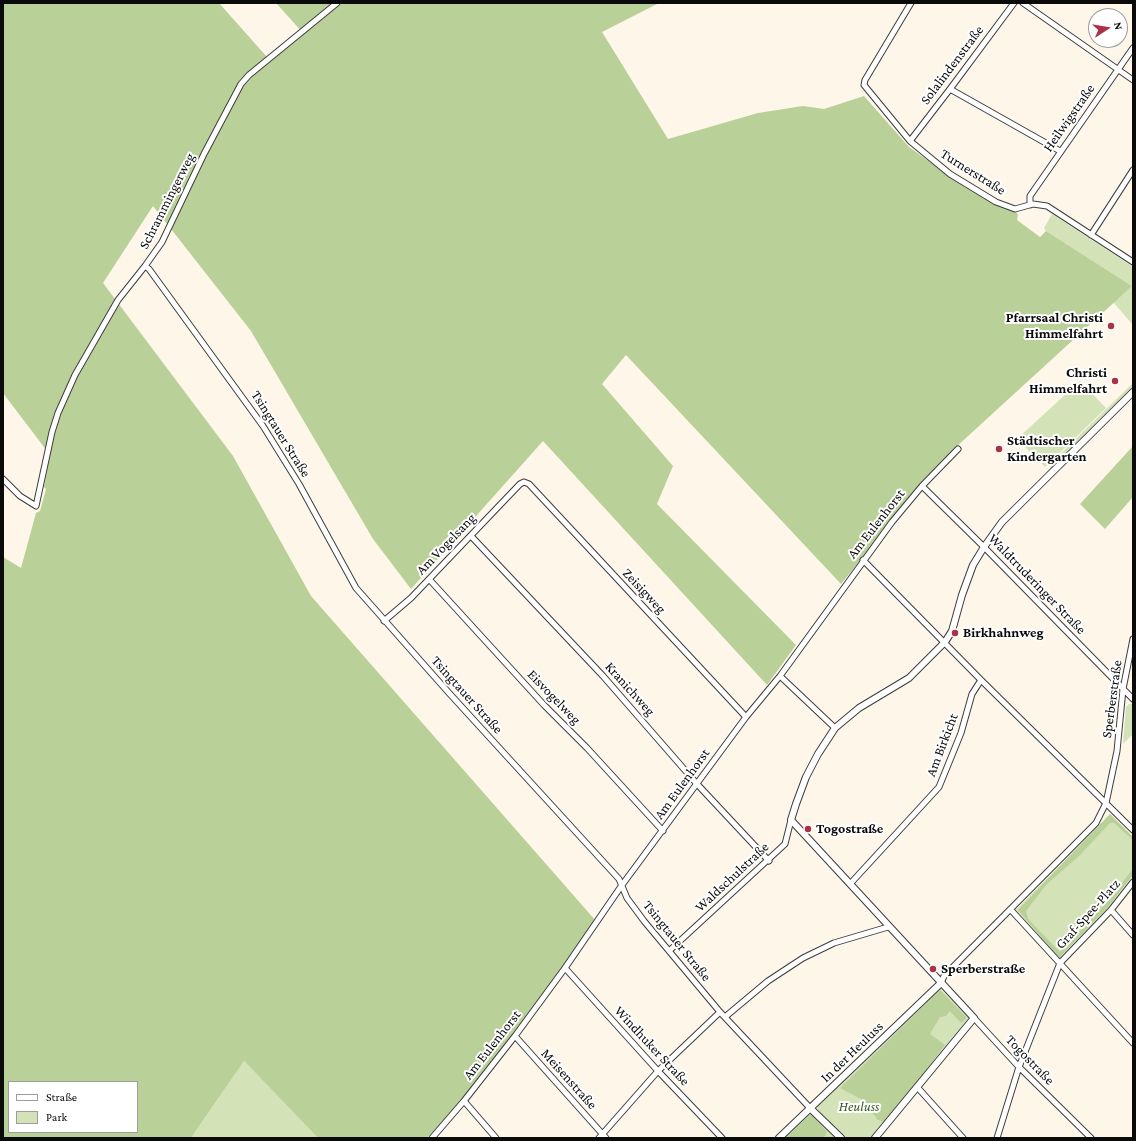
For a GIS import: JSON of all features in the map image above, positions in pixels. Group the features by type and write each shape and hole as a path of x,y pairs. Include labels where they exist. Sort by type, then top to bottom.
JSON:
{"street":[{"name":"Schrammingerweg","path":"3,478 20,496 36,506 52,432 64,399 105,321 118,300 162,242 204,154 241,84 249,75 337,3"},
{"name":"Turnerstraße","path":"911,3 865,80 864,85 910,141 950,174 996,202 1015,209 1030,205 1046,206 1133,262"},
{"name":"Solalindenstraße","path":"910,141 1014,3"},
{"path":"1023,3 1133,80"},
{"name":"Heilwigstraße","path":"1030,205 1030,196 1133,48"},
{"path":"950,89 1060,151"},
{"path":"1091,234 1133,170"},
{"name":"Tsingtauer Straße","path":"145,266 149,269 263,426 298,484 356,588 619,879 627,898 635,910 669,951 720,1012 810,1109"},
{"name":"Waldschulstraße","path":"669,951 769,861 785,844 791,820 808,774 826,740 835,728 859,708 877,699 909,678 946,642 952,631 969,577 984,547 1016,507 1133,392"},
{"name":"Am Eulenhorst","path":"432,1138 464,1101 515,1036 565,968 662,830 746,717 780,676 892,522 922,486 958,449"},
{"name":"Am Vogelsang","path":"384,620 411,598 520,484 524,482"},
{"name":"Zeisigweg","path":"524,482 534,490 746,717"},
{"name":"Waldtruderinger Straße","path":"922,486 1133,699"},
{"name":"Kranichweg","path":"471,536 602,676 697,784 769,861"},
{"path":"863,560 946,642 981,680 1133,830"},
{"name":"Eisvogelweg","path":"429,579 544,705 587,748 662,830"},
{"name":"Sperberstraße","path":"941,983 944,976 1096,823 1106,802 1117,751 1123,689 1133,639"},
{"path":"780,676 835,728"},
{"name":"Am Birkicht","path":"850,884 939,787 957,746 972,694 981,680"},
{"name":"Togostraße","path":"791,820 888,927 1019,1067 1091,1138"},
{"name":"Graf-Spee-Platz","path":"1011,910 1060,963 1111,910 1133,882"},
{"path":"1111,910 1133,935"},
{"path":"725,1017 768,981 803,958 834,944 888,927"},
{"path":"996,1138 1019,1067 1060,963 1133,1043"},
{"name":"Windhuker Straße","path":"565,968 658,1071 722,1138"},
{"name":"In der Heuluss","path":"779,1138 941,983"},
{"path":"602,1137 658,1071 720,1012"},
{"path":"875,1138 918,1088 945,1051 974,1018"},
{"name":"Meisenstraße","path":"515,1036 602,1137"},
{"path":"918,1088 963,1138"},
{"path":"464,1101 496,1138"},
{"path":"810,1109 841,1138"}],"green space":[{"path":"3,3 219,3 267,57 272,59 304,34 276,3 659,3 602,32 668,139 758,113 803,106 824,109 864,96 909,147 963,186 994,204 1015,210 1018,215 1017,220 1040,237 1046,231 1132,286 955,448 920,486 841,584 626,355 602,384 673,466 657,504 796,645 767,685 543,441 411,589 373,539 251,331 153,206 103,283 233,456 311,596 596,921 513,1035 460,1102 427,1138 318,1138 244,1061 191,1138 3,1138 3,557 21,568 36,513 40,511 46,489 44,487 50,455 3,393"},
{"path":"1052,214 1133,267 1133,325 1113,302 1132,286 1046,231 1044,228"},
{"path":"1080,381 1106,408 1045,467 1017,439"},
{"path":"1133,383 1133,392 1051,473 1050,468 1053,461"},
{"path":"1133,446 1133,497 1105,529 1080,504"},
{"path":"1129,704 1133,704 1133,734 1123,744 1126,707"},
{"path":"1110,814 1133,837 1133,875 1108,908 1059,958 1016,910"},
{"path":"1110,814 1133,837 1133,840 1114,823 1110,823 1079,856 1046,885 1026,911 1028,919 1060,952 1100,910 1133,869 1133,875 1107,908 1059,958 1018,910"},
{"name":"Heuluss","path":"940,988 969,1018 939,1054 915,1088 872,1138 845,1138 818,1110 817,1105"},
{"name":"Heuluss","path":"940,990 966,1017 966,1019 961,1023 950,1011 946,1016 940,1017 930,1034 945,1045 888,1120 884,1122 878,1120 861,1099 840,1088"},
{"path":"244,1061 318,1138 191,1138"},
{"name":"Heuluss","path":"811,1114 827,1132 825,1136 822,1138 786,1138"},
{"name":"Heuluss","path":"812,1114 836,1138 783,1138 807,1115"}],"place":[{"name":"Pfarrsaal Christi Himmelfahrt","path":"1111,326"},
{"name":"Christi Himmelfahrt","path":"1115,381"},
{"name":"Städtischer Kindergarten","path":"999,449"},
{"name":"Birkhahnweg","path":"955,633"},
{"name":"Togostraße","path":"808,829"},
{"name":"Sperberstraße","path":"933,969"}]}
